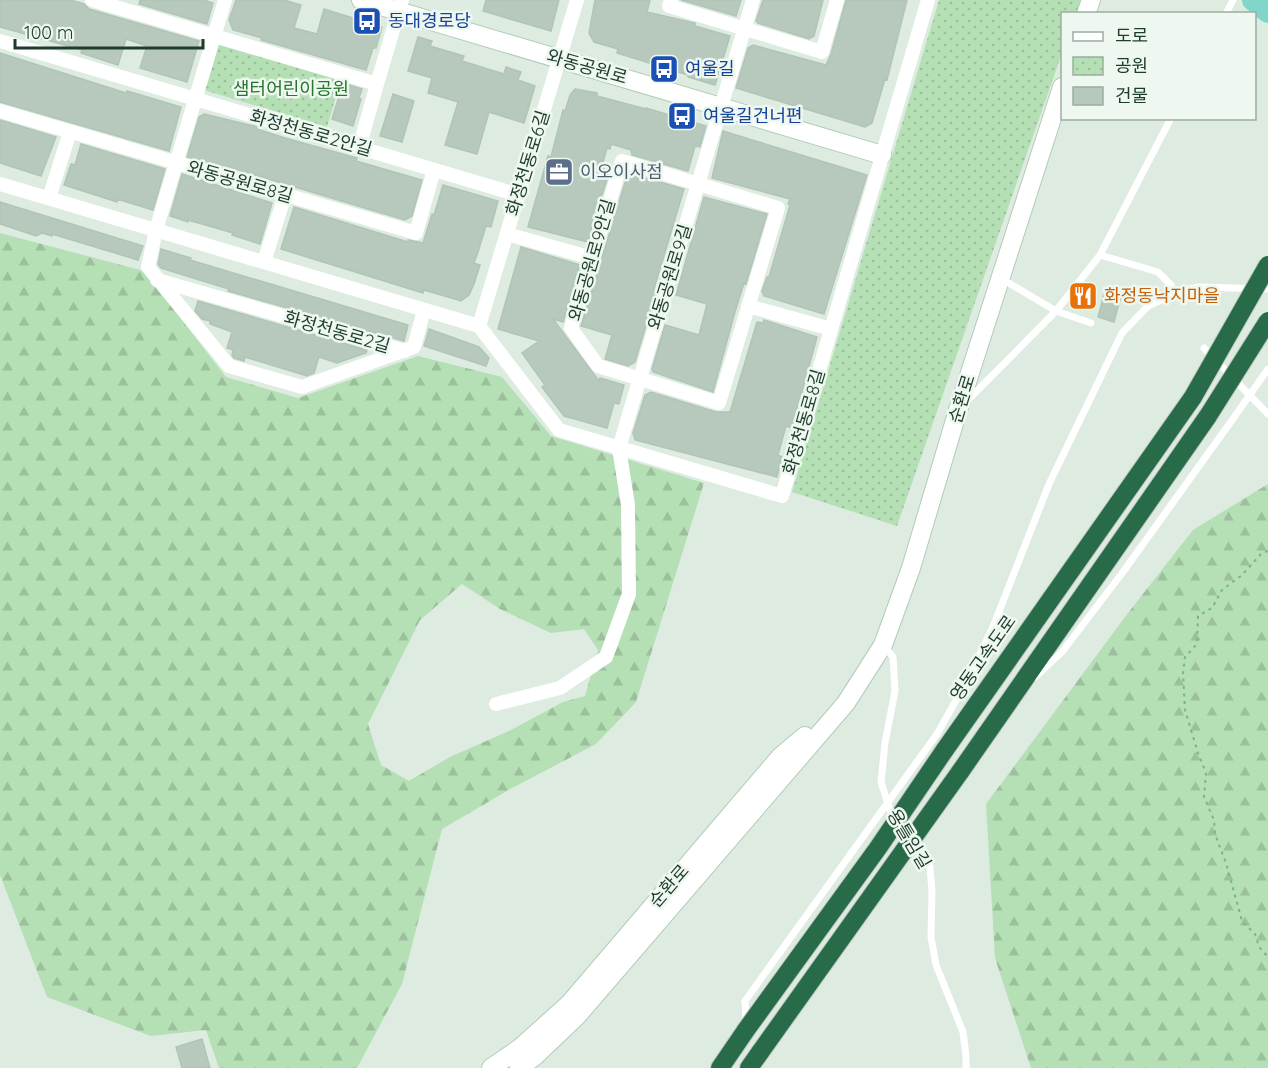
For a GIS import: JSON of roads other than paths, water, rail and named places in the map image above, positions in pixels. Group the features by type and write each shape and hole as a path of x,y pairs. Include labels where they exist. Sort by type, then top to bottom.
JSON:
{"highway":[{"name":"영동고속도로","path":"720,1068 878,848 1193,397 1268,265"},
{"path":"749,1068 1015,694 1208,416 1268,321"}],"main road":[{"name":"와동공원로","path":"361,0 400,5 559,59 882,154"},
{"name":"순환로","path":"519,1068 536,1056 577,1016 846,703 884,645 911,568 958,410 1061,90"},
{"name":"순환로","path":"491,1068 520,1048 568,1004 780,757 846,703"}],"street":[{"path":"92,0 377,84"},
{"name":"화정천동로2길","path":"225,0 156,230 148,267 229,366 302,387 405,351"},
{"name":"화정천동로6길","path":"479,326 577,0"},
{"path":"671,0 669,6 822,51 837,0"},
{"name":"와동공원로9길","path":"619,448 753,0"},
{"name":"화정천동로8길","path":"479,326 560,430 782,496 928,0"},
{"path":"359,148 400,5"},
{"name":"화정천동로2안길","path":"0,41 519,195"},
{"name":"와동공원로8길","path":"0,111 416,233 434,170"},
{"path":"49,198 70,132"},
{"name":"와동공원로9안길","path":"622,161 698,184 778,208 719,403 598,366 571,328 622,161"},
{"path":"0,184 479,326"},
{"path":"264,262 285,195"},
{"path":"507,234 592,258"},
{"name":"화정천동로2길","path":"157,280 405,351"},
{"path":"748,306 831,329"},
{"path":"405,351 414,347 424,310"},
{"path":"496,704 560,688 606,657 629,594 628,505 619,448"}],"lane":[{"path":"958,410 1056,311 1100,255 1170,120"},
{"path":"1100,255 1158,272 1171,285"},
{"path":"1000,278 1056,311 1091,323"},
{"path":"746,1030 745,1001 937,734 967,681 993,627 1049,484 1122,333 1148,306 1184,290 1200,286 1268,289"},
{"path":"1204,348 1268,414"},
{"path":"1015,694 1062,652 1123,572 1268,369"},
{"name":"용틀임길","path":"884,645 893,657 895,692 885,743 881,782 890,810 930,867 931,938 936,964 963,1032 966,1068"}],"waterway":[{"path":"1253,0 1268,12"}],"place":[{"name":"동대경로당","path":"367,21"},
{"name":"여울길","path":"664,69"},
{"name":"여울길건너편","path":"682,116"},
{"name":"이오이사점","path":"559,172"},
{"name":"화정동낙지마을","path":"1083,296"}],"park label":[{"name":"샘터어린이공원","path":"291,89"}]}
